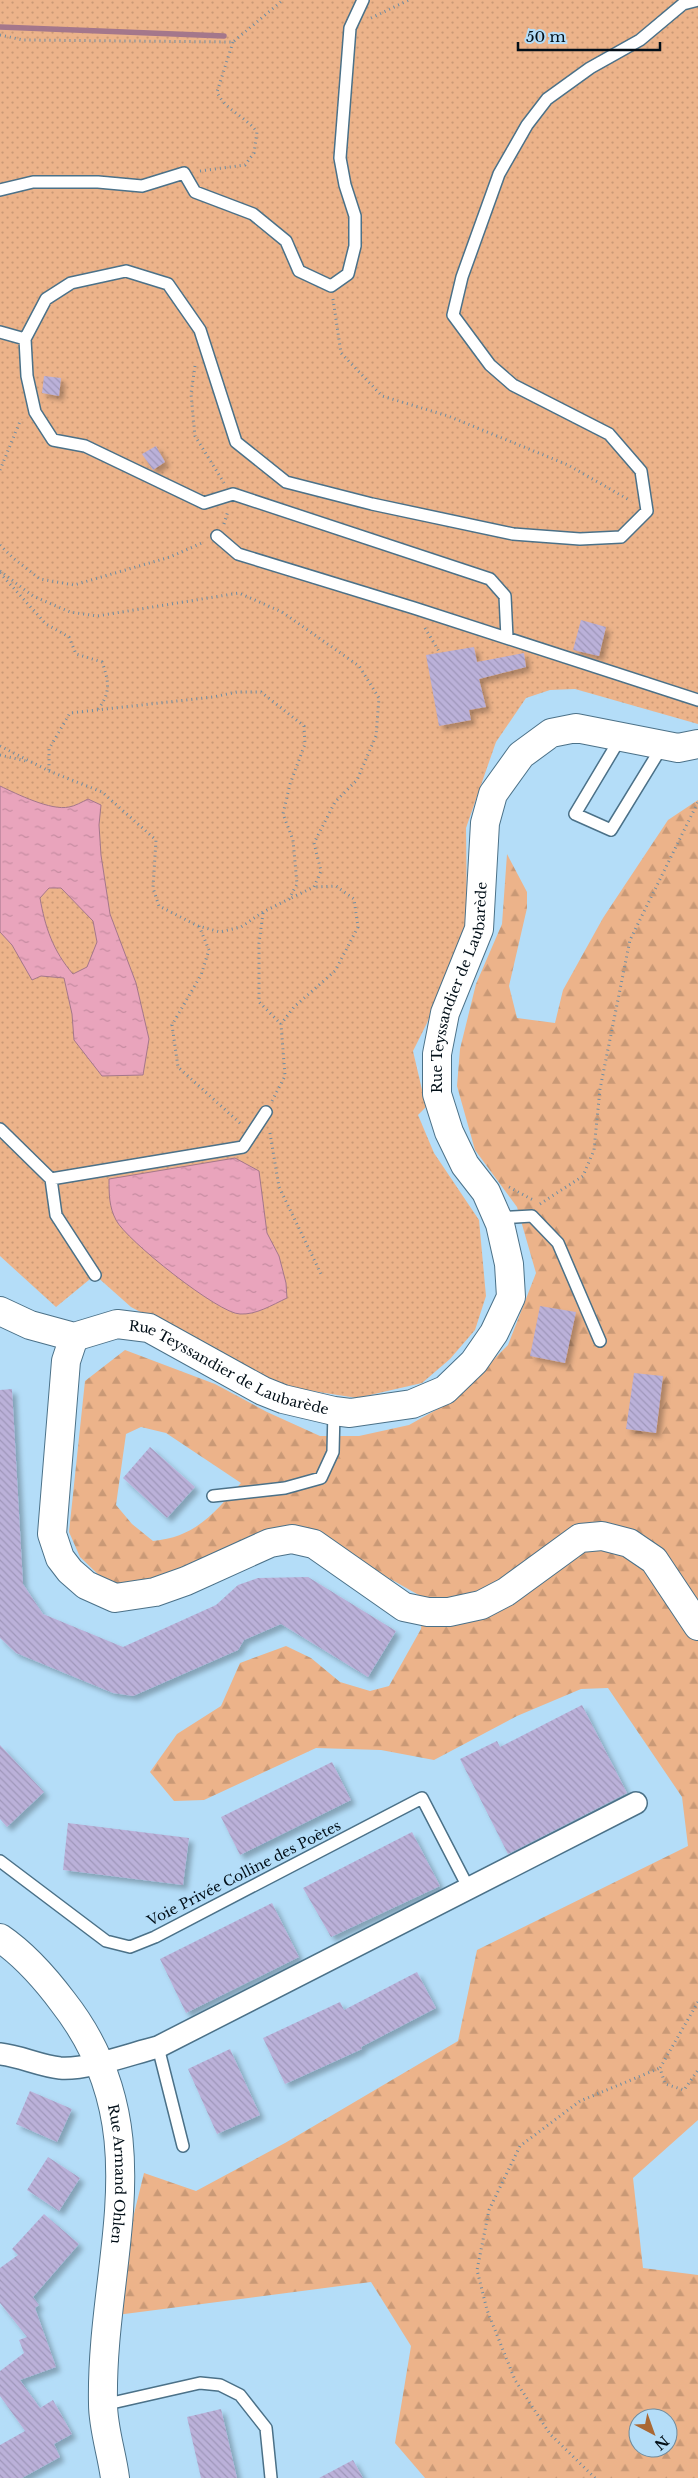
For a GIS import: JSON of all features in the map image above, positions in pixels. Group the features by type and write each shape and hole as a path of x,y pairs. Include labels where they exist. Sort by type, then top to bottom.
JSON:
{"main road":[{"name":"Rue Teyssandier de Laubarède","path":"74,1337 117,1324 149,1328 263,1390 284,1399 334,1411 350,1413 412,1404 445,1390 474,1362 494,1332 510,1297 509,1264 497,1218 486,1192 465,1165 449,1132 437,1094 437,1054 445,1013 479,929 484,823 493,794 521,755 551,733 576,728 678,748 698,744"},
{"path":"0,1311 30,1325 74,1337 66,1361 52,1534 60,1558 70,1571 86,1585 114,1598 155,1592 270,1543 292,1539 314,1544 404,1607 428,1612 449,1612 481,1605 506,1592 580,1538 602,1536 629,1543 654,1560 698,1626"},
{"name":"Rue Armand Ohlen","path":"0,1938 14,1947 51,1986 77,2019 99,2063 115,2112 121,2189 105,2349 103,2405 115,2478"}],"street":[{"path":"0,2054 16,2056 60,2068 99,2063 158,2047 468,1887 636,1804"}],"lane":[{"path":"0,190 33,182 98,182 142,186 184,173 195,192 254,214 286,242 299,271 331,286 348,274 355,246 355,216 345,186 340,158 350,28 363,0"},
{"path":"507,638 505,596 490,579 233,494 204,503 143,472 85,446 53,440 35,412 27,376 25,339 46,300 70,283 126,271 168,284 200,330 236,442 286,482 372,504 513,534 580,540 621,537 647,511 640,471 609,434 513,385 490,365 453,315 462,277 499,174 527,125 547,99 590,68 640,40 683,4 698,0"},
{"path":"0,332 25,339"},
{"path":"217,536 238,554 414,608 698,700"},
{"path":"621,737 575,814 611,830 664,745"},
{"path":"51,1179 243,1147 266,1112"},
{"path":"0,1129 51,1179 56,1215 95,1275"},
{"path":"497,1218 532,1216 558,1243 600,1340"},
{"path":"213,1496 285,1488 320,1478 333,1452 334,1411"},
{"name":"Voie Privée Colline des Poètes","path":"0,1861 106,1941 130,1946 155,1937 422,1798 468,1887"},
{"path":"158,2047 183,2146"},
{"path":"103,2405 200,2384 220,2385 240,2395 266,2428 271,2478"}],"path":[{"path":"184,173 246,165 254,153 257,132 249,121 222,102 217,92 233,42 283,0"},
{"path":"350,28 409,0"},
{"path":"0,35 23,40 233,42"},
{"path":"331,286 340,353 382,396 448,416 568,466 647,511"},
{"path":"0,545 40,579 74,585 170,557 217,536 223,528 233,494 195,436 191,394 200,330"},
{"path":"0,470 21,421 22,412"},
{"path":"0,572 46,624 69,637 76,654 102,662 109,681 106,699 98,710"},
{"path":"0,572 32,596 70,612 97,616 239,593 282,612 359,666 379,698 376,736 357,780 335,802 314,843 321,872 314,887"},
{"path":"414,608 440,653"},
{"path":"49,771 49,749 70,713 213,697 236,692 261,692 304,726 305,744 290,784 283,814 293,840 297,884 289,899"},
{"path":"0,746 49,771 102,792 156,840 153,888 159,906 198,926 220,932 241,927 263,912 314,887 336,886 354,899 358,927 335,972 294,1007 281,1024"},
{"path":"2,756 30,762"},
{"path":"497,1218 506,1185 542,1205 583,1176 594,1150 600,1089 630,940 698,802"},
{"path":"263,912 258,943 259,1002 281,1024 285,1076 266,1112 279,1187 321,1274"},
{"path":"198,926 209,950 201,975 172,1025 178,1067 252,1133"},
{"path":"595,2478 550,2434 515,2380 487,2310 477,2270 489,2210 520,2146 580,2101 660,2068 698,2002"},
{"path":"660,2068 665,2084 684,2090 698,2070"}],"green space":[{"path":"0,0 698,0 698,724 575,689 550,690 526,698 496,742 466,828 467,921 427,1023 413,1051 426,1107 418,1115 434,1153 479,1220 486,1296 475,1330 450,1359 422,1383 357,1398 280,1386 131,1307 95,1275 56,1307 0,1256"},
{"path":"698,800 698,2120 633,2178 643,2268 698,2275 698,2478 425,2478 395,2443 411,2346 371,2282 109,2316 144,2173 196,2191 285,2143 458,2041 477,1950 688,1846 682,1797 608,1688 581,1689 517,1716 434,1760 381,1750 316,1748 204,1800 174,1801 150,1772 177,1734 221,1706 240,1663 286,1646 311,1658 340,1682 370,1691 389,1686 421,1629 424,1598 309,1533 135,1586 105,1581 80,1557 69,1532 85,1381 125,1350 215,1384 267,1412 320,1436 359,1436 409,1425 452,1401 508,1345 536,1273 517,1207 475,1150 457,1086 460,1049 476,984 502,924 507,854 527,892 527,908 509,986 517,1018 555,1023 563,990 603,918 668,820","holes":["141,1427 166,1433 241,1483 213,1513 193,1529 168,1539 153,1541 132,1524 116,1505 126,1434"]}],"water":[{"path":"0,786 53,807 69,807 88,799 101,805 99,825 101,855 110,914 136,983 149,1039 143,1075 102,1076 74,1040 72,1014 64,978 41,976 32,980 12,945 0,932","holes":["49,888 61,888 93,921 97,942 87,967 73,974 60,956 51,938 44,919 40,898"]},
{"path":"235,1158 259,1171 267,1233 279,1256 286,1283 287,1298 264,1309 246,1314 229,1311 213,1302 154,1259 123,1230 112,1210 109,1195 109,1179"}],"building":[{"path":"44,376 61,378 59,396 42,393"},
{"path":"156,446 165,462 153,470 142,454"},
{"path":"581,620 606,627 599,656 573,650"},
{"path":"474,647 477,662 524,653 526,667 479,679 486,707 469,710 471,720 439,726 426,655"},
{"path":"540,1306 576,1312 565,1363 530,1356"},
{"path":"634,1373 663,1376 656,1433 626,1429"},
{"path":"12,1389 23,1584 43,1614 123,1647 216,1605 238,1585 258,1578 308,1577 396,1631 368,1677 281,1624 244,1640 238,1650 133,1696 113,1693 16,1653 0,1638 0,1390"},
{"path":"150,1447 195,1487 167,1518 123,1478"},
{"path":"582,1705 627,1793 508,1854 460,1759 497,1741 500,1747"},
{"path":"0,1745 44,1792 7,1827 0,1819"},
{"path":"332,1762 351,1800 240,1855 221,1817"},
{"path":"68,1823 189,1838 183,1885 63,1870"},
{"path":"412,1832 440,1886 331,1937 303,1888"},
{"path":"272,1903 299,1957 186,2013 160,1959"},
{"path":"417,1972 436,2008 361,2047 362,2049 285,2084 263,2038 340,2002 344,2010"},
{"path":"230,2049 260,2115 217,2134 188,2069"},
{"path":"30,2091 72,2109 57,2142 16,2124"},
{"path":"48,2157 80,2178 59,2211 27,2190"},
{"path":"44,2214 79,2244 33,2297 39,2305 35,2308 56,2367 20,2380 40,2408 53,2400 72,2434 54,2444 60,2457 22,2478 0,2478 0,2445 25,2431 0,2396 0,2371 24,2353 19,2340 27,2337 0,2303 0,2268 18,2255 12,2249"},
{"path":"221,2409 237,2478 201,2478 187,2417"},
{"path":"353,2460 363,2478 319,2478"}],"waterway":[{"path":"0,27 224,36"}]}
